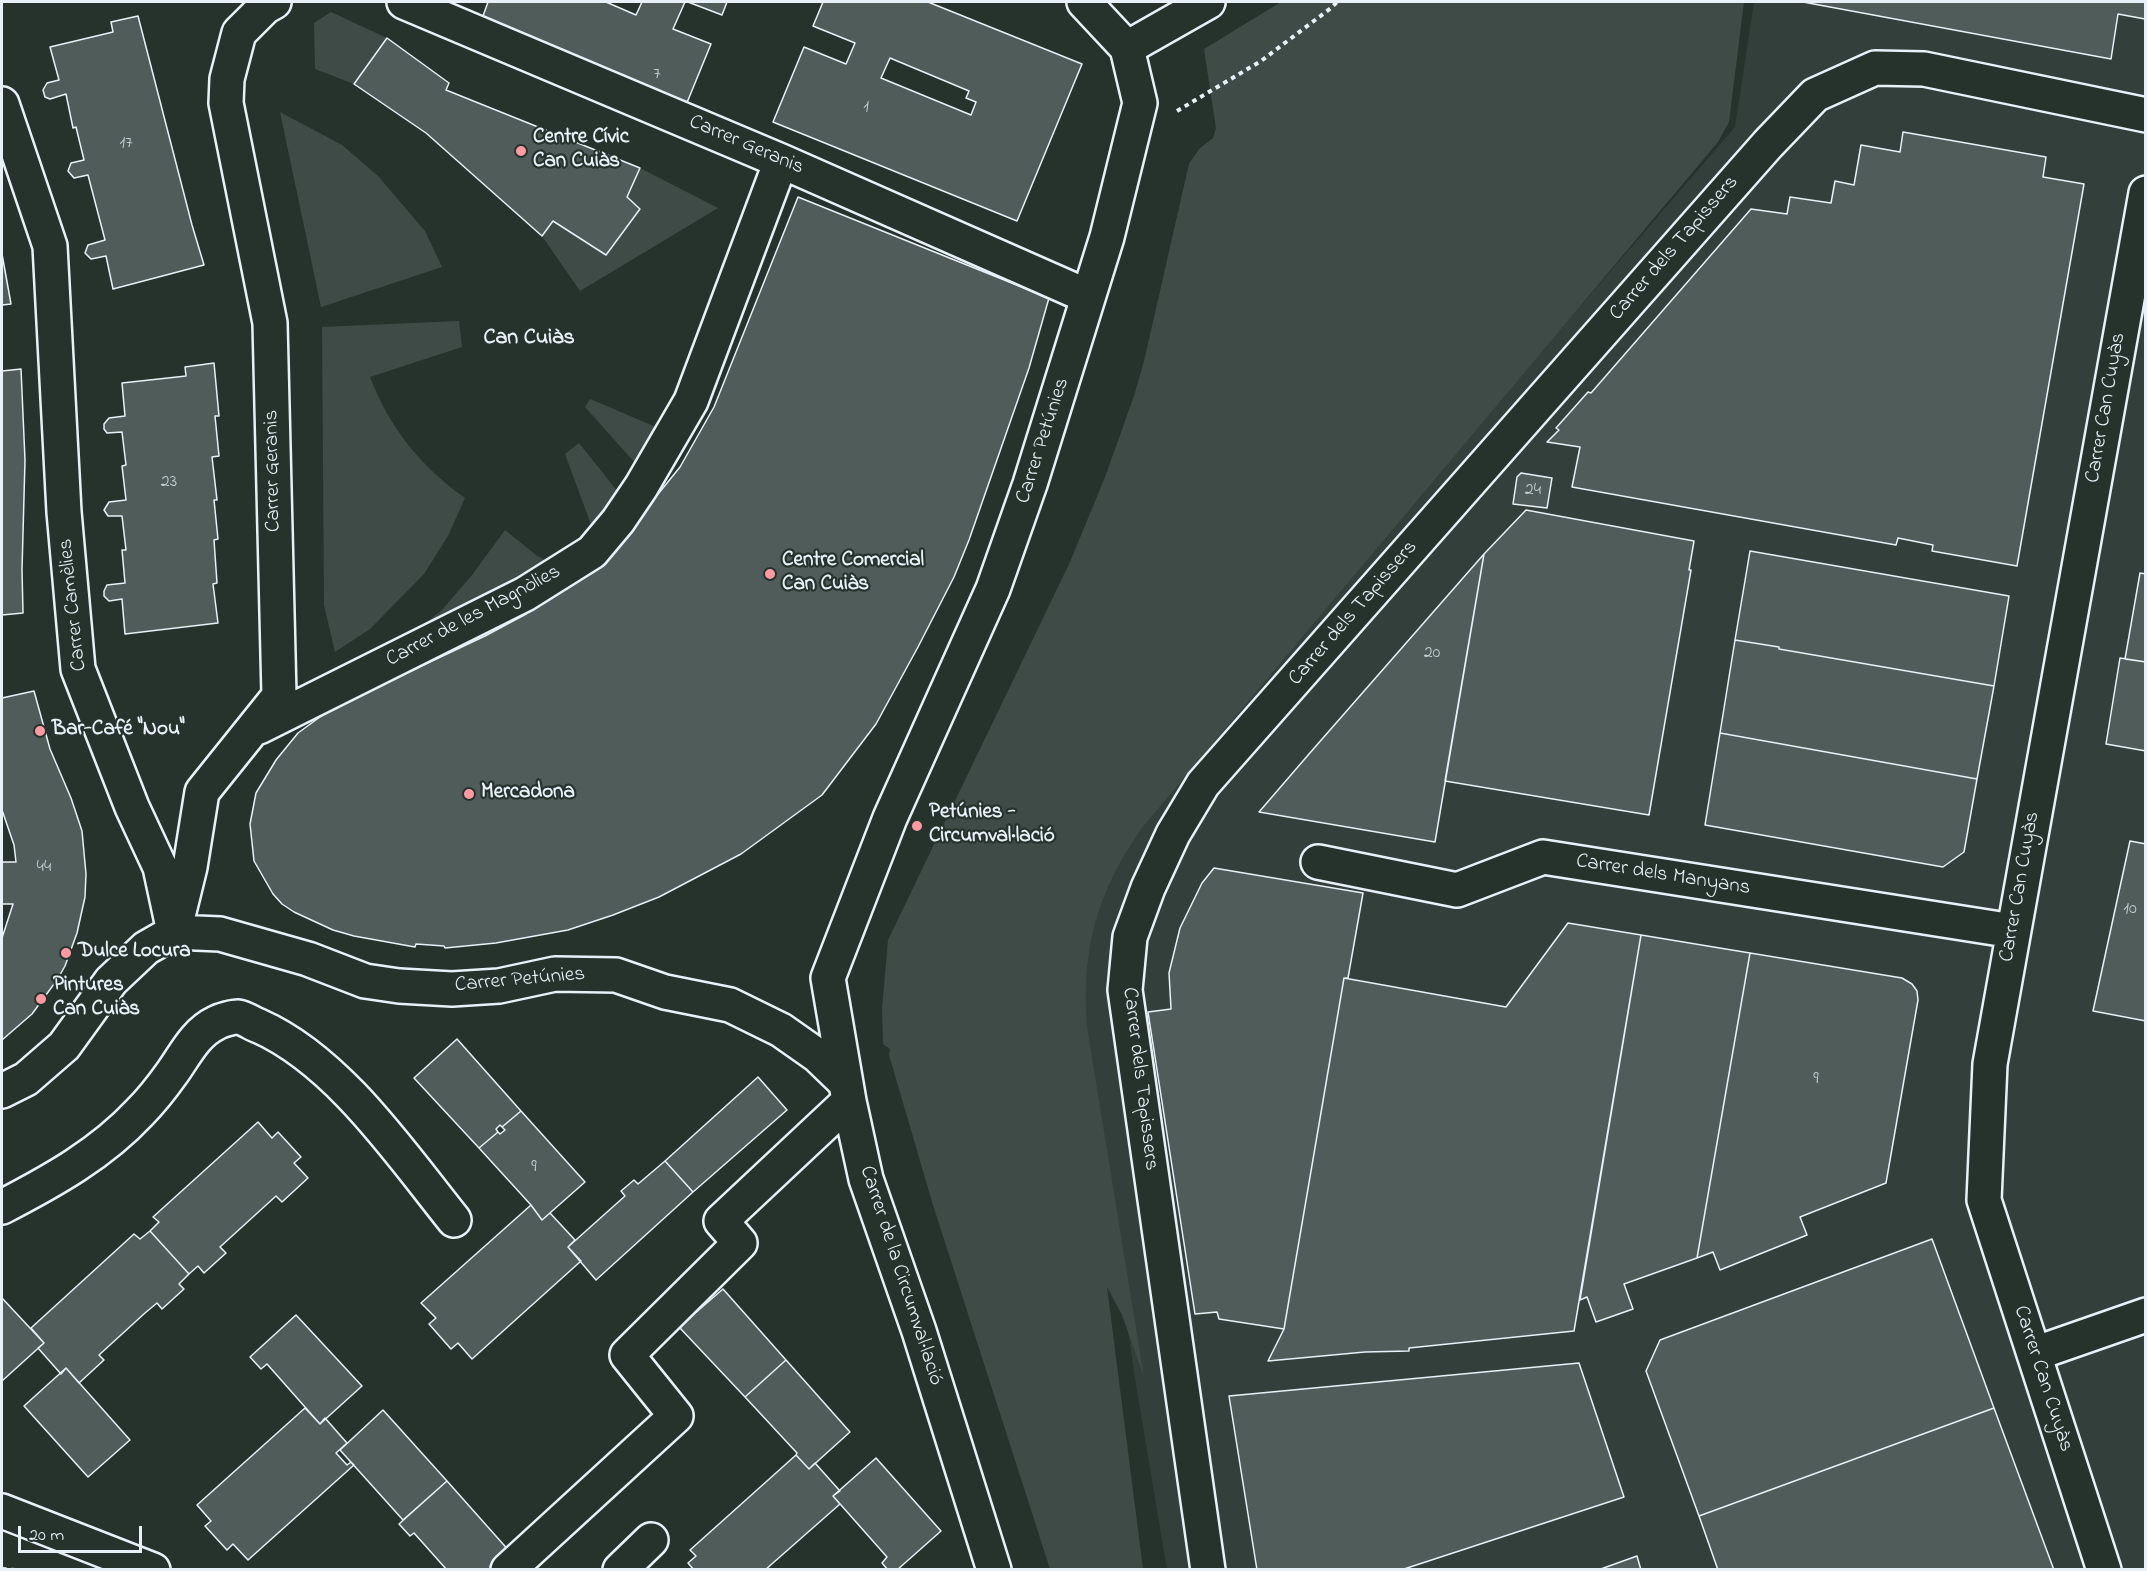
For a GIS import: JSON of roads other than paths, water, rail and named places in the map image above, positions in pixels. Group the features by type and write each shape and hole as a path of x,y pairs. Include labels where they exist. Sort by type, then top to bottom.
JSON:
{"street":[{"name":"Carrer Geranis","path":"174,932 190,867 202,792 279,696 270,322 226,103 227,79 239,33 265,7 274,2"},
{"name":"Carrer Geranis","path":"404,2 781,161 1088,296"},
{"path":"1084,2 1127,48 1208,2"},
{"name":"Carrer Petúnies","path":"828,978 890,818 993,589 1030,484 1107,237 1140,103 1127,48"},
{"name":"Carrer dels Tapissers","path":"1208,1569 1125,990 1130,938 1148,888 1173,834 1203,784 1760,153 1815,95 1875,68 1924,69 2145,115"},
{"name":"Carrer Camèlies","path":"2,104 50,246 64,512 78,669 132,807 160,867 174,932"},
{"name":"Carrer de les Magnòlies","path":"252,730 525,594 592,552 618,521 641,487 690,401 781,161"},
{"name":"Carrer Can Cuyàs","path":"2104,1569 1984,1200 1990,1064 2145,193"},
{"name":"Carrer dels Manyans","path":"1318,862 1457,890 1543,857 2013,931"},
{"path":"2,1091 26,1078 64,1046 111,981 146,948 174,932"},
{"name":"Carrer Petúnies","path":"174,932 220,934 308,959 364,981 399,986 452,988 499,986 555,974 616,975 665,993 730,1005 781,1030 818,1056 848,1092"},
{"name":"Carrer de la Circumval·lació","path":"828,978 866,1179 919,1331 994,1569"},
{"path":"2,1207 74,1167 116,1136 141,1111 203,1031 217,1022 238,1017 275,1033 332,1076 365,1109 454,1220"},
{"path":"508,1569 676,1416 627,1355 740,1243 721,1221 848,1092"},
{"path":"2034,1354 2145,1315"},
{"path":"2,1511 153,1569"},
{"path":"620,1569 651,1540"}],"place":[{"name":"Centre Cívic Can Cuiàs","path":"521,151"},
{"name":"Centre Comercial Can Cuiàs","path":"770,574"},
{"name":"Bar-Café \"Nou\"","path":"40,731"},
{"name":"Mercadona","path":"469,794"},
{"name":"Petúnies - Circumval·lació","path":"917,826"},
{"name":"Dulce Locura","path":"66,953"},
{"name":"Pintures Can Cuiàs","path":"41,999"}],"district":[{"name":"Can Cuiàs","path":"529,339"}]}
